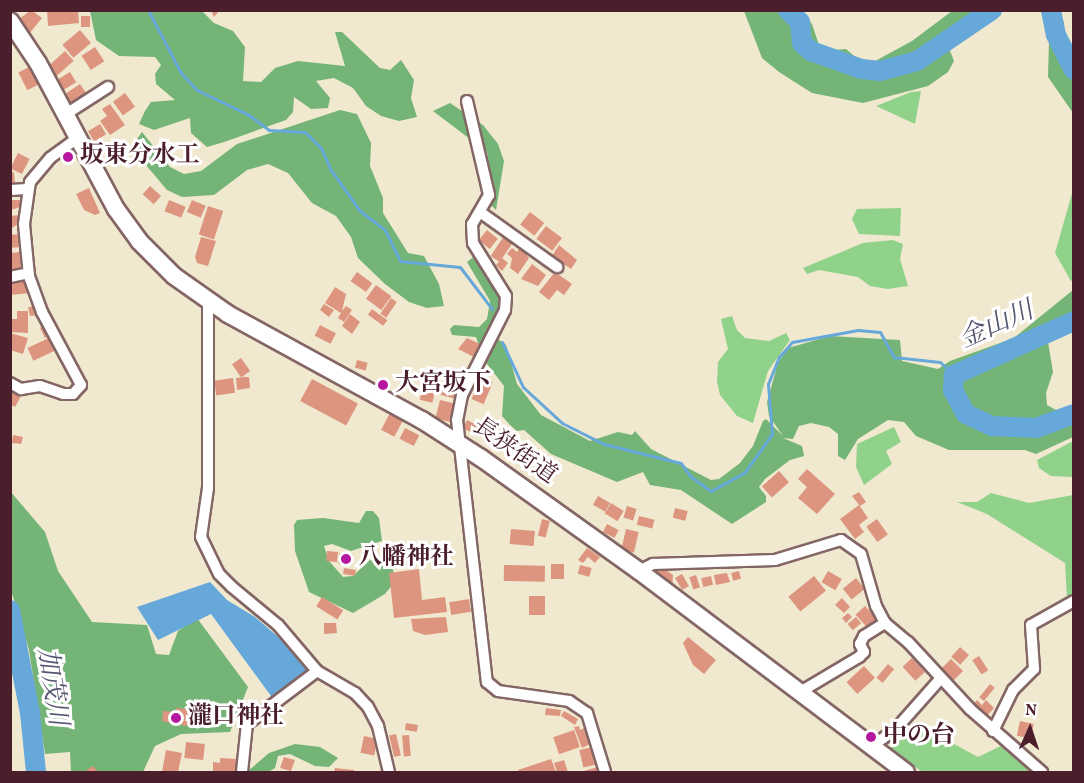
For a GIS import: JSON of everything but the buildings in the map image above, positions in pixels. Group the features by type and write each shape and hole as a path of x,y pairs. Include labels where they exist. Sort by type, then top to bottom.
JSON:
{"main road":[{"name":"長狭街道","path":"12,21 66,114 116,209 139,242 208,301 458,442 639,571 906,772"}],"street":[{"path":"66,114 108,87"},
{"path":"467,101 489,195 472,224 473,243 506,296 505,310 462,395 457,420 487,682 498,691 569,701 587,713 605,772"},
{"path":"10,383 21,389 40,386 63,394 73,394 81,385 42,312 29,273 24,224 27,189 43,165 78,138"},
{"path":"10,190 27,189"},
{"path":"480,212 557,267"},
{"path":"10,277 29,273"},
{"path":"208,301 208,488 201,537 219,574 278,624 317,671 355,693 368,707 378,726 388,772"},
{"path":"639,571 653,564 775,560 840,540 861,554 876,606 885,623 993,731 1042,772"},
{"path":"993,731 1013,690 1034,669 1031,626 1074,601"},
{"path":"800,692 859,657 864,652 860,644 864,636 885,623"},
{"path":"242,772 247,724 317,671"},
{"path":"873,746 895,730 941,678"}],"green space":[{"path":"90,11 202,11 214,23 233,31 245,47 243,81 261,82 275,68 298,61 345,66 335,32 342,32 380,68 390,70 401,60 414,80 411,98 417,117 399,121 381,116 366,106 353,88 334,78 316,81 330,98 328,108 311,109 294,97 293,112 286,120 207,147 191,133 190,118 154,130 139,124 151,102 175,100 156,84 155,74 161,65 155,57 119,56 96,40"},
{"path":"744,11 801,11 812,24 821,51 846,49 866,66 912,41 952,11 999,11 949,48 954,61 948,72 928,86 863,103 812,93 779,72 762,58"},
{"path":"1041,11 1057,11 1064,22 1065,43 1073,55 1073,113 1048,77 1049,40"},
{"path":"921,91 915,124 876,106 911,92"},
{"path":"450,103 483,125 498,144 504,161 496,210 490,204 493,193 487,152 433,111"},
{"path":"340,110 357,114 371,143 370,166 383,198 383,213 408,253 424,256 439,284 444,306 427,308 409,302 385,284 358,258 351,237 336,216 312,203 288,173 268,164 247,170 214,195 182,197 167,190 140,158 137,139 142,132 170,167 184,174 201,171 237,144"},
{"path":"1073,190 1074,280 1071,281 1055,253"},
{"path":"901,208 900,236 859,234 852,219 857,209"},
{"path":"893,240 903,244 900,259 908,286 888,289 870,286 858,277 819,270 807,274 803,268 863,243"},
{"path":"476,255 501,293 502,312 495,329 498,339 506,345 517,384 541,415 590,441 618,432 632,435 635,431 651,449 711,480 719,479 740,463 753,446 763,421 766,419 783,436 769,416 767,402 778,363 788,348 830,336 900,340 902,361 938,369 950,361 1014,338 1073,290 1073,326 1048,342 1053,372 1046,393 1047,405 1058,411 1073,407 1073,437 1036,454 1025,450 949,450 916,436 904,422 888,420 858,439 845,460 838,456 838,434 829,427 811,423 799,426 793,439 783,438 802,446 804,456 790,460 765,479 759,487 766,496 766,502 732,524 681,490 650,485 643,472 617,482 551,454 524,430 517,431 510,425 502,416 504,386 484,360 476,337 452,335 450,329 454,325 479,327 487,319 490,301 467,262"},
{"path":"732,316 737,330 745,338 769,341 786,333 790,340 768,371 753,423 737,416 720,395 717,382 718,362 728,349 721,319"},
{"path":"894,427 901,442 886,451 892,464 864,485 856,467 857,444"},
{"path":"1073,441 1073,477 1051,476 1039,468 1037,460"},
{"path":"10,491 45,532 58,571 92,622 147,625 156,654 169,655 178,631 197,618 248,687 230,732 181,734 155,746 143,772 71,772 70,752 45,754 29,650 11,590"},
{"path":"991,493 1029,503 1073,495 1073,593 1067,599 1065,563 987,514 957,502 977,502"},
{"path":"366,511 373,511 379,518 382,541 351,551 332,544 324,546 329,561 343,577 353,576 370,560 392,567 396,580 385,594 353,613 309,592 295,551 294,525 297,520 323,518 359,523"},
{"path":"919,725 978,757 1001,746 1034,772 922,772 890,748"},
{"path":"295,744 320,747 338,758 329,767 315,766 290,754 278,756 275,768 268,772 247,772 269,753"}],"water":[{"path":"210,582 227,600 255,617 284,642 308,672 274,700 211,614 158,640 137,607"}],"waterway":[{"path":"148,10 181,73 197,90 249,115 269,130 305,132 321,148 331,170 360,211 385,230 400,261 460,267 492,309"},
{"name":"金山川","path":"788,10 800,22 802,43 811,51 861,69 880,71 917,61 992,10"},
{"name":"金山川","path":"1051,10 1056,35 1074,70"},
{"name":"金山川","path":"1074,321 954,375 953,390 966,414 992,426 1036,428 1074,414"},
{"path":"502,342 523,387 562,423 604,444 681,463 690,476 711,491 745,472 772,434 768,384 779,357 792,342 858,330 880,332 894,357 940,362 954,375"},
{"name":"加茂川","path":"10,610 30,713 36,772"}],"place":[{"name":"坂東分水工","path":"68,157"},
{"name":"大宮坂下","path":"383,385"},
{"name":"八幡神社","path":"346,559"},
{"name":"瀧口神社","path":"176,718"},
{"name":"中の台","path":"871,737"}]}
